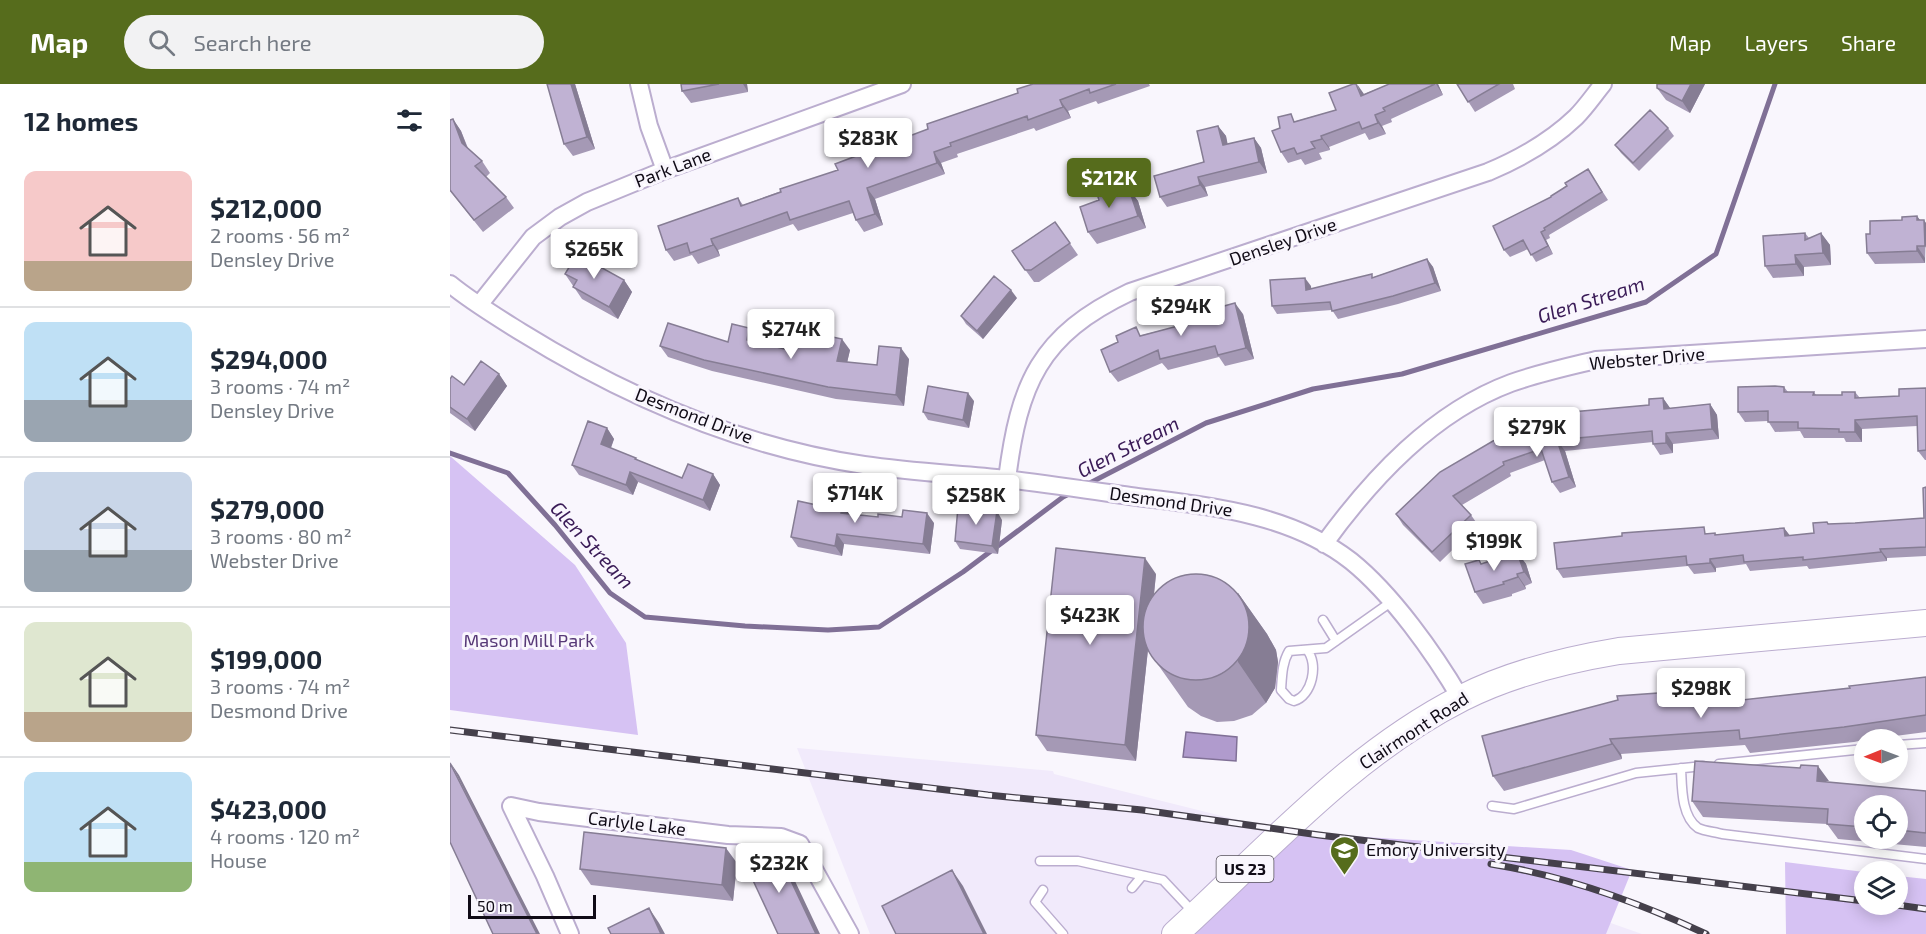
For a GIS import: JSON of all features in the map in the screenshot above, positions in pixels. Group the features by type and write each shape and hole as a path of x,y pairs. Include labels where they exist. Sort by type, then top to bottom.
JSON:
{"main road":[{"name":"Clairmont Road","path":"1175,934 1314,803 1355,768 1389,742 1482,689 1541,668 1609,652 1926,623"}],"street":[{"path":"639,84 665,170"},
{"name":"Park Lane","path":"479,305 522,250 545,227 587,202 665,170 902,84"},
{"name":"Densley Drive","path":"1007,480 1016,420 1029,384 1048,353 1070,328 1082,319 1130,292 1498,168 1527,153 1561,130 1577,116 1603,84"},
{"name":"Desmond Drive","path":"450,284 562,357 644,399 752,440 864,465 1205,504 1273,521 1324,544 1350,561 1391,602 1447,676 1461,699"},
{"name":"Webster Drive","path":"1324,544 1342,519 1404,452 1435,426 1474,401 1509,384 1596,360 1926,339"},
{"name":"Carlyle Lake","path":"570,934 511,806 539,812 728,835 781,837 800,844 850,934"}],"lane":[{"path":"1307,650 1312,655 1309,689 1299,700 1289,699 1281,690 1285,658 1289,651 1326,648 1391,602"},
{"path":"1323,620 1336,641"},
{"path":"1908,745 1926,743"},
{"path":"1492,806 1514,809 1636,773 1854,750"},
{"path":"1681,768 1683,795 1688,816 1699,828 1722,834 1926,859"},
{"path":"1040,861 1078,861 1163,880 1196,915"},
{"path":"1132,888 1142,876"},
{"path":"1043,890 1035,902 1063,934"}],"shaded area":[{"path":"1186,732 1237,737 1236,761 1183,757"},
{"path":"797,748 1053,771 1054,774 1511,888 1642,934 870,934"}],"green space":[{"name":"Mason Mill Park","path":"450,456 575,565 626,643 638,735 450,710"},
{"name":"Emory University","path":"1287,832 1571,850 1632,870 1606,934 1176,934"},
{"path":"1785,862 1854,871 1854,915 1908,915 1908,877 1926,879 1926,934 1786,934"}],"building":[{"path":"547,84 571,84 587,137 564,144"},
{"path":"681,84 719,84 682,91"},
{"path":"1033,84 1116,84 1090,93 1089,89 1060,100 1063,107 1028,120 1027,116 950,143 951,146 934,152 937,163 867,188 875,214 856,220 849,201 790,220 787,212 711,239 713,245 690,253 687,243 666,250 658,226 738,198 741,206 781,192 780,189 838,170 835,164 928,129 927,124 1018,93 1017,89"},
{"path":"1356,84 1361,96 1389,84 1435,84 1383,108 1385,111 1375,115 1378,123 1362,129 1359,122 1321,136 1322,139 1311,142 1315,148 1297,154 1294,148 1281,152 1272,131 1280,128 1278,117 1291,114 1294,122 1336,110 1329,93"},
{"path":"1457,84 1499,84 1468,102"},
{"path":"1657,84 1691,84 1682,101 1657,88"},
{"path":"1650,110 1668,128 1633,163 1615,145"},
{"path":"453,119 462,143 482,161 475,166 506,197 474,220 450,190 450,120"},
{"path":"1218,126 1223,145 1254,138 1259,162 1198,177 1200,185 1160,197 1154,176 1204,162 1197,131"},
{"path":"1588,169 1602,192 1544,228 1545,230 1541,232 1548,246 1531,255 1523,240 1504,250 1493,226 1551,197 1567,186 1565,183"},
{"path":"1110,187 1113,194 1129,189 1138,216 1088,232 1080,207 1099,200 1096,191"},
{"path":"1917,216 1917,220 1924,220 1925,246 1917,246 1917,251 1867,253 1866,234 1870,234 1870,221 1902,220 1902,217"},
{"path":"1055,222 1070,243 1031,270 1025,270 1012,251"},
{"path":"1805,233 1805,240 1821,233 1823,253 1795,255 1796,264 1765,266 1763,236"},
{"path":"577,254 624,280 609,307 573,287 577,280 565,274"},
{"path":"1427,259 1435,283 1393,296 1332,311 1330,302 1272,306 1270,280 1305,278 1306,290 1372,274 1372,278"},
{"path":"994,276 1011,290 977,331 961,316"},
{"path":"1235,303 1246,348 1218,355 1215,346 1160,359 1158,350 1110,372 1101,350 1118,342 1116,336 1136,327 1140,336 1178,326 1174,311 1193,306 1195,314"},
{"path":"668,323 728,342 732,324 749,328 747,340 793,351 795,341 820,347 823,335 842,339 837,361 877,365 879,346 901,348 896,395 828,387 704,360 660,346"},
{"path":"481,361 499,374 467,419 450,407 450,379 452,376 464,385"},
{"path":"928,386 968,393 963,420 923,412"},
{"path":"1738,387 1784,387 1784,392 1814,392 1813,395 1842,395 1842,392 1855,392 1855,398 1899,396 1899,389 1926,388 1926,450 1918,451 1917,416 1855,420 1855,432 1839,432 1839,429 1798,428 1798,422 1768,422 1768,411 1738,412"},
{"path":"1663,398 1664,409 1710,404 1712,429 1666,433 1666,443 1653,444 1652,431 1557,440 1569,477 1552,482 1541,449 1503,462 1504,465 1453,496 1471,515 1432,552 1396,514 1440,472 1493,441 1571,412 1649,405 1649,399"},
{"path":"588,421 607,428 601,444 635,459 682,478 688,464 713,474 703,500 630,472 626,485 572,465"},
{"path":"1926,487 1926,547 1880,549 1881,552 1803,560 1803,557 1744,562 1743,555 1710,559 1710,563 1687,565 1686,556 1557,569 1554,543 1622,536 1622,533 1704,527 1705,534 1715,533 1715,535 1784,528 1785,536 1814,533 1813,523 1855,523 1924,518 1923,488"},
{"path":"829,494 845,497 841,513 902,517 903,510 927,513 923,544 837,534 835,546 791,537 798,501 826,507"},
{"path":"958,507 997,511 992,546 955,541"},
{"path":"1056,548 1145,558 1125,745 1036,735"},
{"path":"1517,552 1524,572 1517,574 1518,577 1503,582 1504,584 1475,592 1465,564 1479,560 1481,564"},
{"path":"1196,574 1216,578 1234,589 1245,607 1249,627 1245,647 1234,665 1216,676 1196,680 1176,676 1158,665 1147,647 1143,627 1147,607 1158,589 1176,578"},
{"path":"1926,677 1926,715 1740,739 1739,730 1610,739 1612,744 1493,776 1482,736 1618,700 1617,696 1723,686 1724,702"},
{"path":"1695,761 1800,768 1801,765 1818,766 1817,781 1926,791 1926,833 1908,831 1908,795 1854,795 1854,826 1827,824 1828,809 1692,801"},
{"path":"450,763 537,934 493,934 450,842"},
{"path":"584,832 726,848 722,885 580,869"},
{"path":"775,847 816,934 778,934 744,861"},
{"path":"952,870 984,934 896,934 882,906"},
{"path":"649,908 661,934 611,934 608,928"}],"waterway":[{"name":"Glen Stream","path":"1086,485 1206,423 1313,389 1402,374 1646,302 1716,254 1775,84"},
{"name":"Glen Stream","path":"450,453 508,473 555,525 610,593 645,617 745,626 828,630 879,627 963,572 1063,497 1073,492"}],"railway":[{"path":"450,730 988,795 1142,810 1319,835 1854,900"},
{"path":"1491,864 1574,883 1654,911 1706,934"},
{"path":"1908,906 1926,909"}],"place":[{"name":"Emory University","path":"1345,876"}]}
